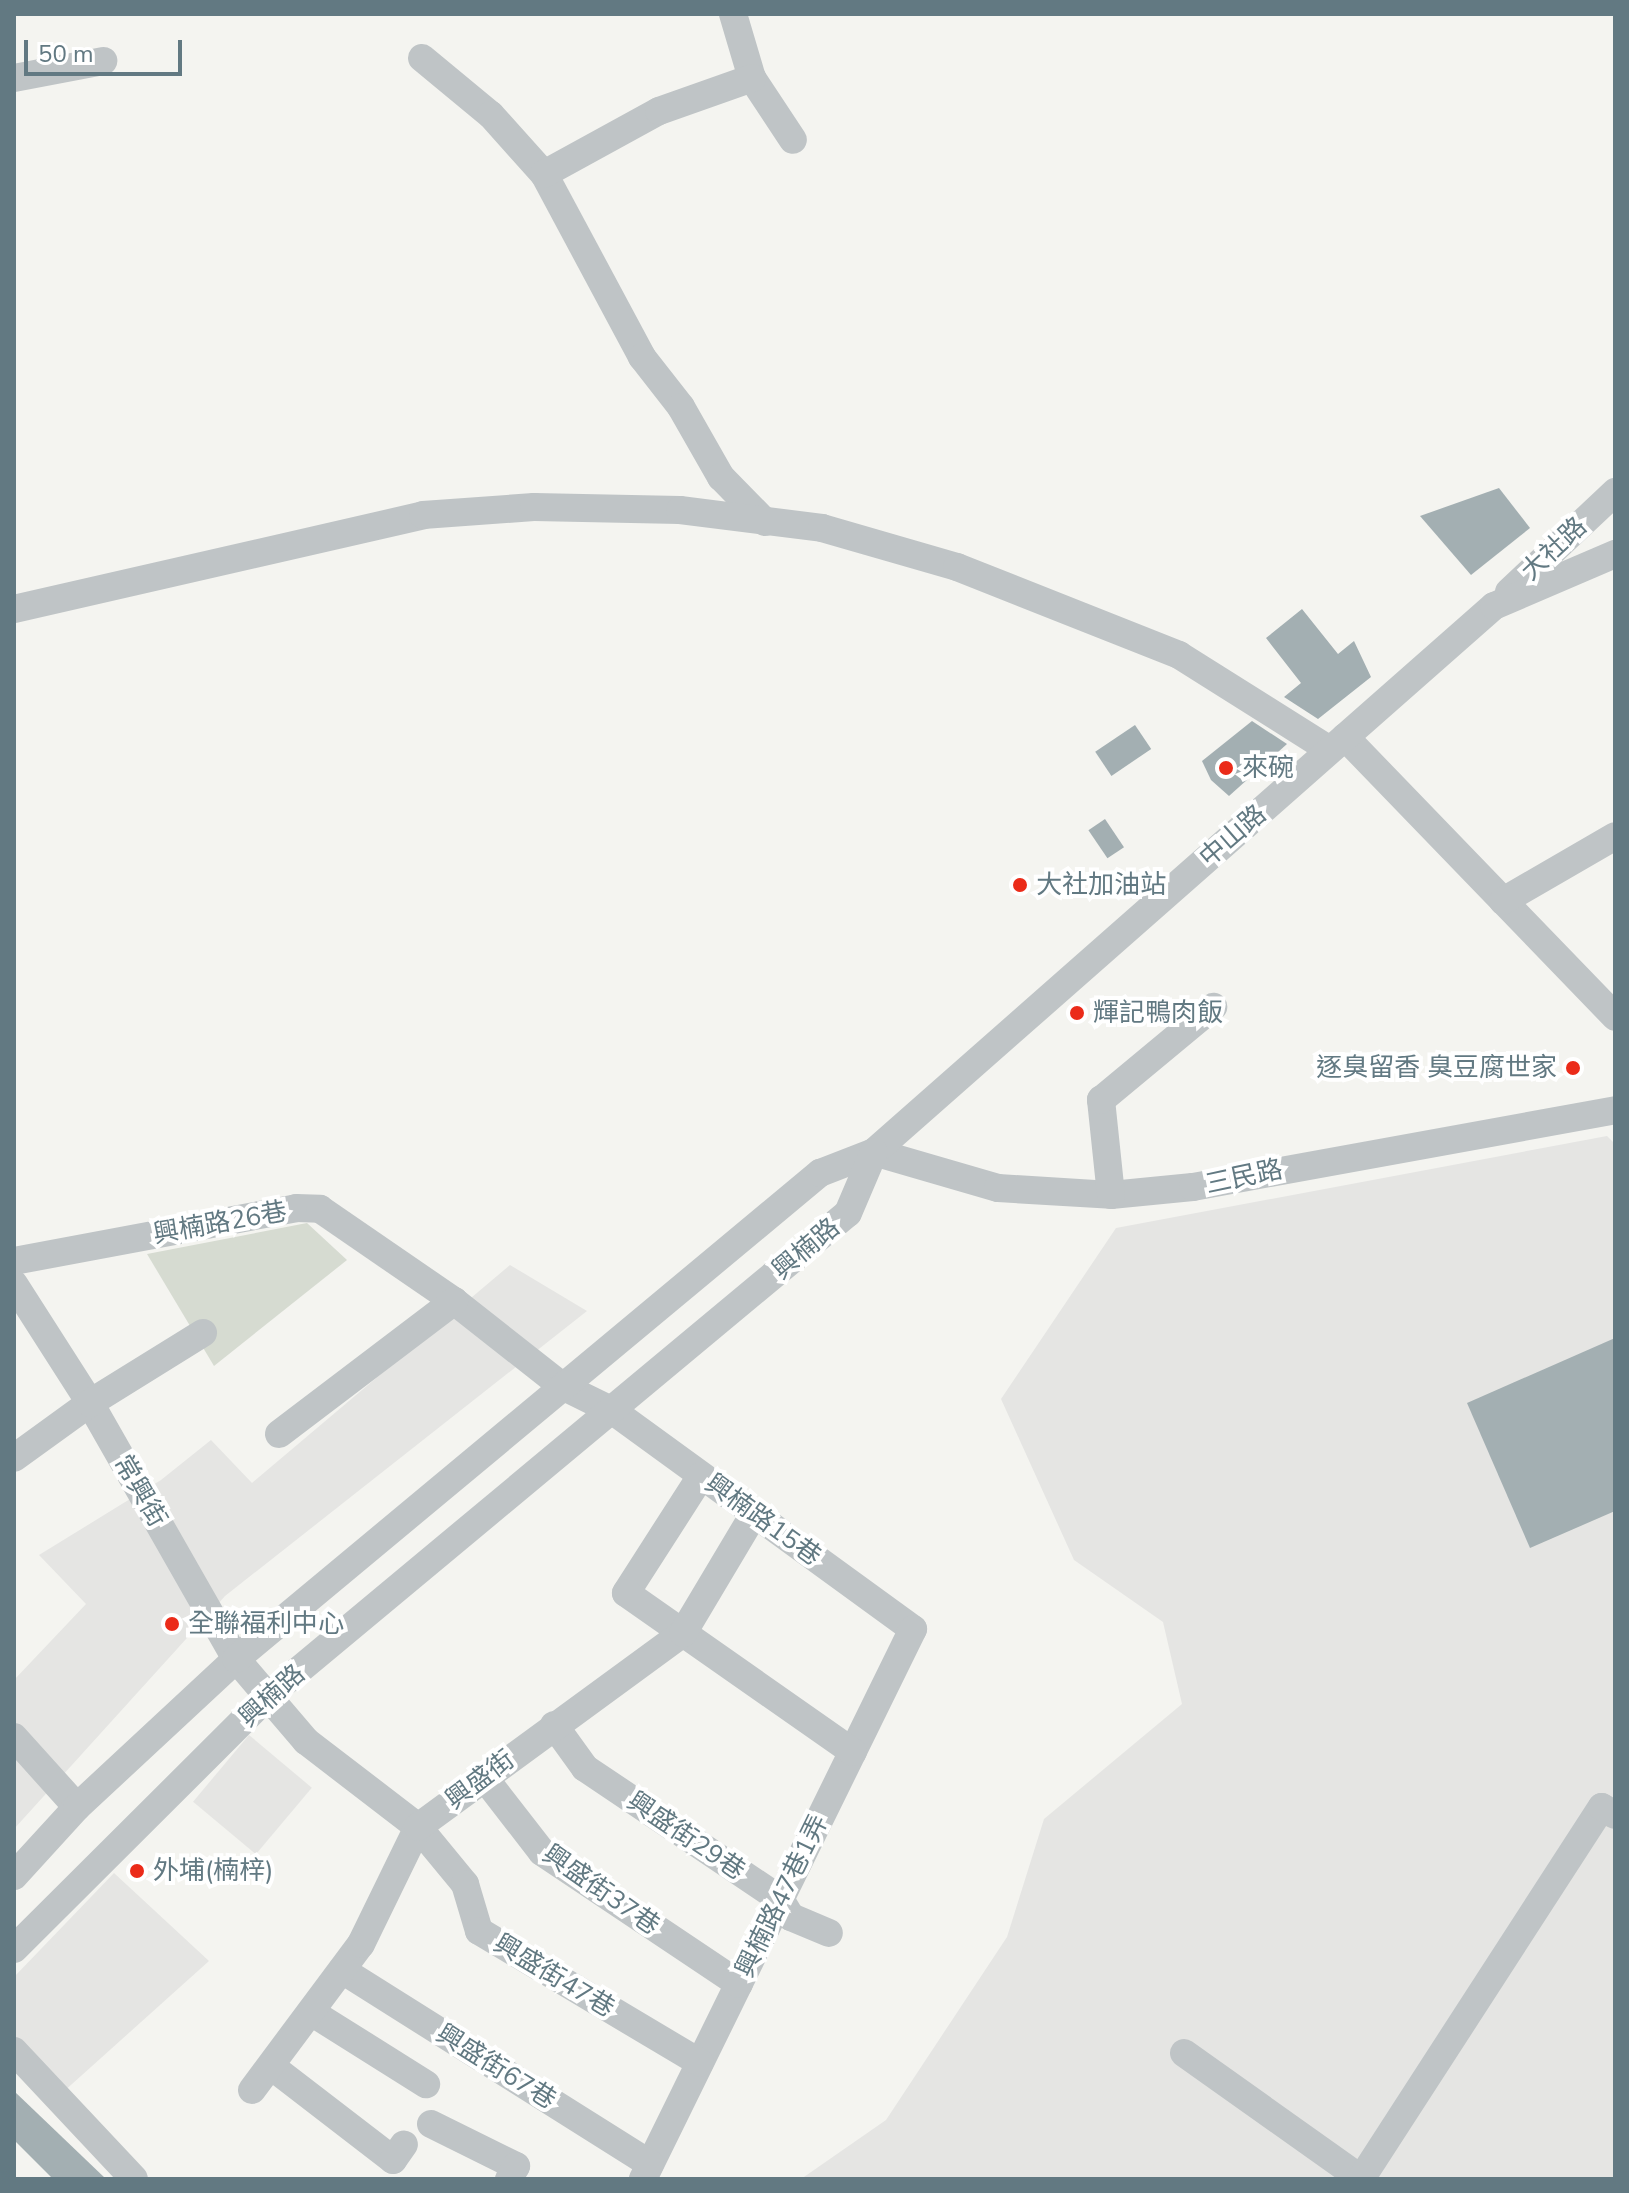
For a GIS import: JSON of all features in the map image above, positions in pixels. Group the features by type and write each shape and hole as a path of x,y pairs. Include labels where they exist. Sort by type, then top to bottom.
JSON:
{"street":[{"path":"733,14 752,78 793,140"},
{"path":"422,58 491,115 544,174 642,357 681,407 721,477 765,522"},
{"path":"14,78 103,61"},
{"path":"544,174 659,111 752,78"},
{"name":"大社路","path":"1494,606 1615,492"},
{"path":"14,609 423,515 548,507 680,510 888,544 1063,608 1179,655 1337,744 1503,901 1615,1017"},
{"name":"中山路","path":"874,1152 1494,606 1615,554"},
{"path":"1503,901 1615,836"},
{"path":"1111,1195 1101,1100 1213,1007"},
{"name":"三民路","path":"874,1152 998,1188 1111,1195 1193,1187 1613,1113"},
{"name":"興楠路","path":"14,1876 77,1807 236,1659 820,1173 874,1152"},
{"name":"興楠路","path":"14,1949 269,1695 848,1213 874,1152"},
{"name":"興楠路26巷","path":"14,1261 296,1208 320,1209 454,1301 562,1386"},
{"name":"常興街","path":"14,1284 90,1403 236,1659 269,1695"},
{"path":"279,1434 454,1301"},
{"path":"14,1458 90,1403 203,1333"},
{"name":"興楠路15巷","path":"562,1386 613,1411 913,1629"},
{"path":"701,1476 626,1593 853,1752"},
{"name":"興盛街","path":"252,2090 361,1944 418,1827 483,1776 683,1633 754,1514"},
{"name":"興楠路47巷1弄","path":"647,2171 913,1629"},
{"name":"興盛街47巷","path":"269,1695 306,1741 418,1827 465,1884 479,1931 700,2063"},
{"name":"興盛街29巷","path":"554,1725 585,1768 780,1899 791,1917 829,1933"},
{"path":"14,1737 77,1807"},
{"name":"興盛街37巷","path":"483,1776 542,1852 739,1984"},
{"path":"1184,2053 1361,2179 1602,1807 1615,1815"},
{"name":"興盛街67巷","path":"342,1970 647,2171"},
{"path":"311,2012 426,2084"},
{"path":"14,2051 134,2179"},
{"path":"271,2066 393,2160 404,2144"},
{"path":"431,2124 513,2172"}],"shaded area":[{"path":"1607,1136 1615,1144 1615,2179 801,2179 886,2120 1007,1937 1044,1819 1182,1704 1163,1622 1074,1560 1001,1399 1116,1228"},
{"path":"307,1223 347,1260 214,1366 147,1254"},
{"path":"510,1265 587,1311 225,1596 14,1829 14,1680 86,1604 39,1555 161,1480 211,1440 252,1483"},
{"path":"249,1735 312,1788 256,1854 193,1802"},
{"path":"114,1873 209,1961 52,2102 19,2070 14,2074 14,1977"}],"building":[{"path":"1499,488 1530,528 1471,575 1420,516"},
{"path":"1302,609 1338,654 1354,641 1371,677 1318,719 1284,697 1301,683 1266,638"},
{"path":"1252,721 1287,744 1229,796 1211,780 1202,761"},
{"path":"1135,725 1151,749 1111,776 1095,752"},
{"path":"1105,819 1124,847 1107,858 1088,830"},
{"path":"1615,1338 1615,1511 1530,1548 1467,1403"},
{"path":"14,2091 106,2179 53,2179 14,2140"}],"place":[{"name":"來碗","path":"1226,768"},
{"name":"大社加油站","path":"1020,885"},
{"name":"輝記鴨肉飯","path":"1077,1013"},
{"name":"逐臭留香 臭豆腐世家","path":"1573,1068"},
{"name":"全聯福利中心","path":"172,1624"},
{"name":"外埔(楠梓)","path":"137,1871"}]}
